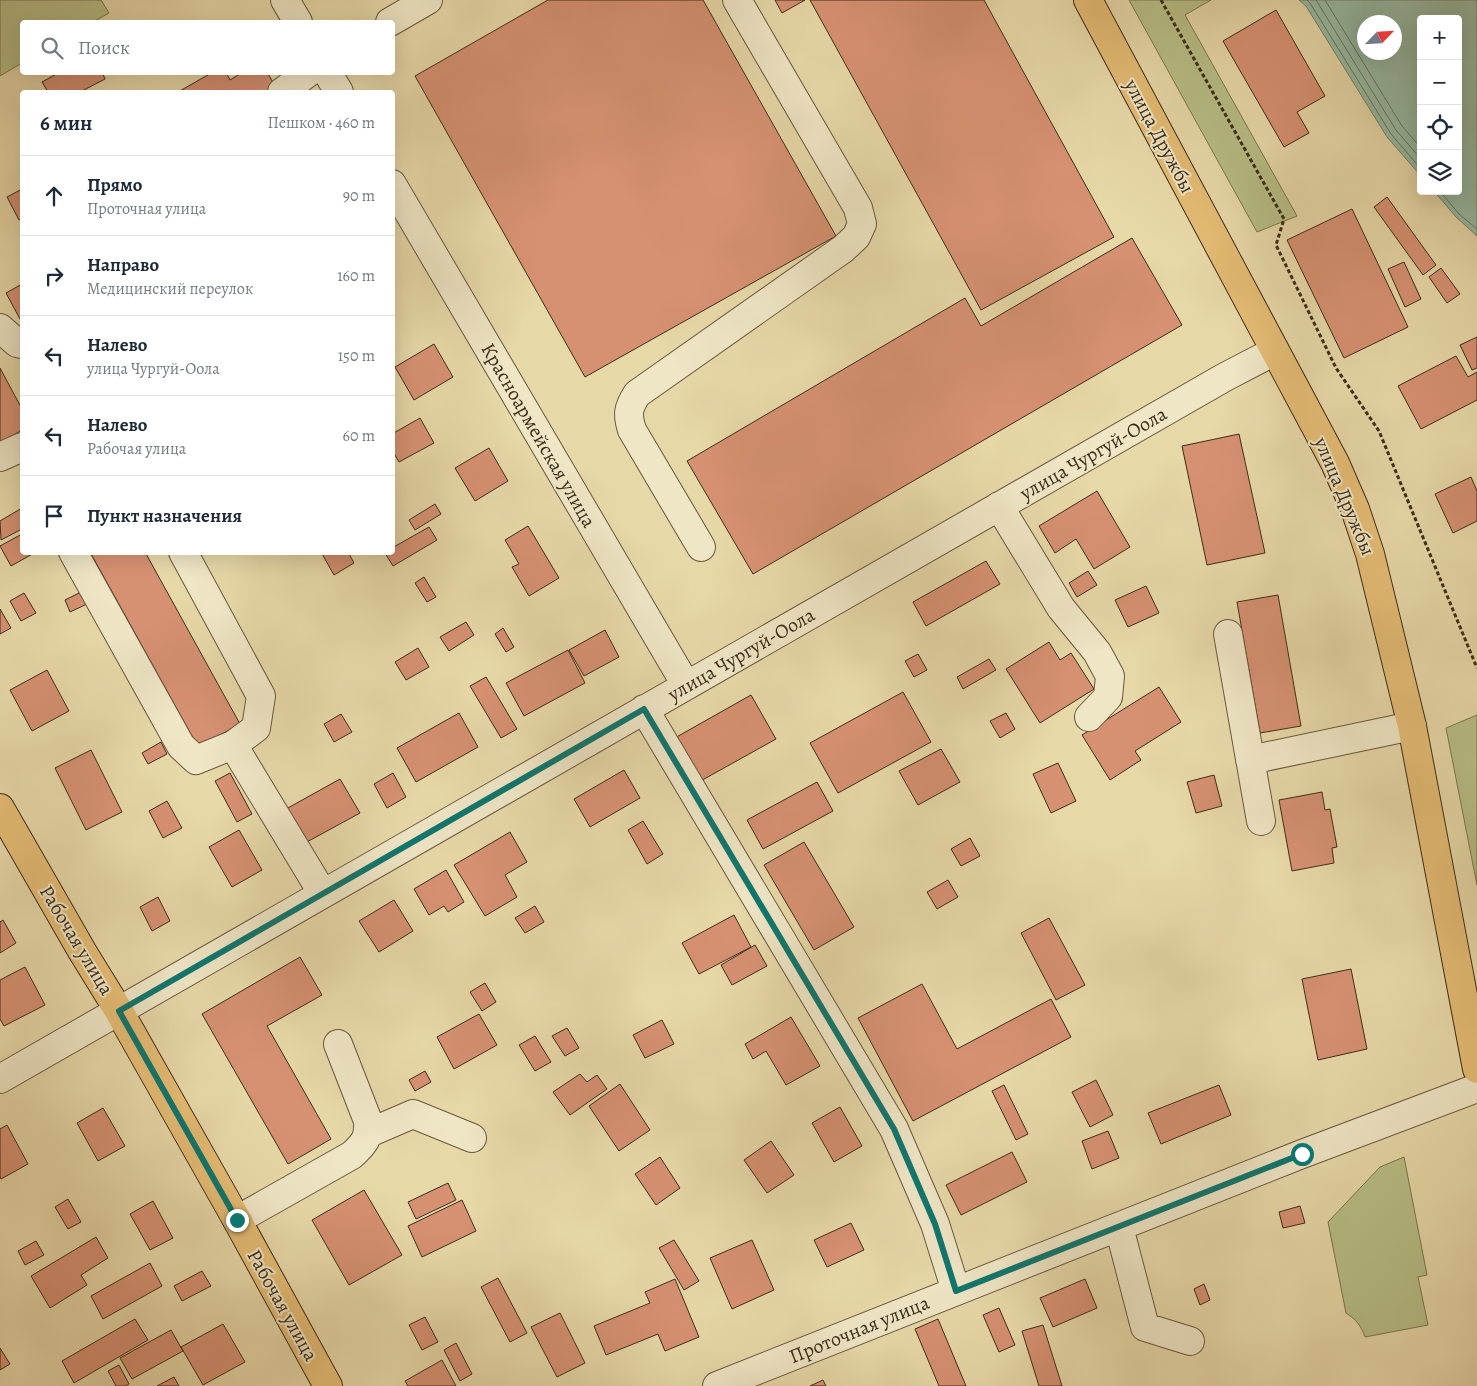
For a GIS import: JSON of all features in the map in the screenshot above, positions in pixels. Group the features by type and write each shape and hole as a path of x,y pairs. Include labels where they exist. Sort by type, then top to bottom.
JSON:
{"main road":[{"name":"улица Дружбы","path":"1088,0 1335,463 1354,509 1370,554 1412,726 1477,1069"},
{"name":"Рабочая улица","path":"0,808 82,951 119,1011 328,1386"}],"street":[{"path":"284,0 297,20"},
{"path":"393,20 428,0"},
{"path":"701,547 632,430 628,417 630,405 637,394 843,249 856,237 862,224 858,208 737,0"},
{"path":"285,90 305,75"},
{"path":"329,75 338,90"},
{"name":"Красноармейская улица","path":"395,189 686,685"},
{"path":"0,328 20,343"},
{"name":"улица Чургуй-Оола","path":"0,1079 1216,382 1275,351"},
{"path":"0,457 20,448"},
{"path":"1000,506 1060,608 1098,652 1110,676 1108,698 1089,717"},
{"path":"75,555 181,746 196,760 233,745 256,728 261,696 185,555"},
{"path":"1228,634 1261,821"},
{"path":"644,709 894,1129 935,1224 956,1291"},
{"path":"1250,760 1412,726"},
{"path":"233,745 323,894"},
{"path":"237,1220 352,1155 362,1146 369,1133 368,1121 338,1044"},
{"name":"Проточная улица","path":"717,1386 1302,1154 1477,1088"},
{"path":"369,1133 413,1114 472,1138"},
{"path":"1119,1227 1145,1327 1190,1341"}],"path":[{"path":"1160,0 1284,219 1276,245 1336,368 1379,430 1477,668"}],"shaded area":[{"path":"0,0 101,0 109,13 97,20 20,20 20,64 0,76"},
{"path":"1129,0 1211,0 1185,15 1297,216 1257,232"},
{"path":"1477,715 1477,885 1446,728"},
{"path":"1404,1157 1427,1275 1418,1277 1428,1325 1365,1337 1358,1324 1346,1313 1328,1222 1380,1167"}],"water":[{"path":"1299,0 1477,0 1477,236 1456,217 1437,195 1462,195 1462,15 1417,15 1417,171 1387,137 1306,6"}],"building":[{"path":"548,0 703,0 836,236 585,377 415,76"},
{"path":"775,0 805,0 782,13"},
{"path":"810,0 984,0 1114,237 981,310"},
{"path":"1276,10 1325,96 1297,112 1309,133 1284,147 1223,41"},
{"path":"55,75 103,75 105,79 84,90 47,90 42,82"},
{"path":"208,75 228,75 230,80 238,75 269,75 276,88 272,90 182,90"},
{"path":"20,190 19,220 7,197"},
{"path":"1387,197 1436,265 1423,275 1374,207"},
{"path":"1352,209 1408,327 1344,358 1287,240"},
{"path":"1132,238 1182,325 753,574 687,461 965,298 981,326"},
{"path":"1404,262 1421,299 1405,307 1388,269"},
{"path":"1441,268 1460,294 1447,303 1429,277"},
{"path":"20,285 20,319 6,293"},
{"path":"1477,337 1477,368 1472,370 1460,345"},
{"path":"434,344 453,377 414,400 395,367"},
{"path":"1456,356 1468,377 1477,372 1477,400 1421,429 1398,386"},
{"path":"0,368 20,405 20,431 0,443"},
{"path":"420,418 434,443 399,462 395,455 395,432"},
{"path":"1239,434 1265,553 1207,565 1182,446"},
{"path":"489,448 508,481 475,501 455,468"},
{"path":"1471,477 1477,491 1477,521 1453,533 1435,494"},
{"path":"1097,491 1130,547 1094,569 1076,539 1055,553 1039,526"},
{"path":"435,504 441,514 415,530 409,520"},
{"path":"20,509 20,530 1,540 0,521"},
{"path":"528,526 559,578 529,596 512,567 519,564 505,540"},
{"path":"429,527 437,540 393,566 386,555 395,555 395,546"},
{"path":"20,535 20,555 31,555 11,566 0,546"},
{"path":"92,555 147,555 240,724 198,747"},
{"path":"323,555 350,555 354,563 334,575"},
{"path":"986,561 1000,584 926,626 913,602"},
{"path":"1088,571 1097,585 1077,597 1069,583"},
{"path":"424,577 436,597 427,602 415,583"},
{"path":"1146,586 1159,613 1128,627 1115,600"},
{"path":"81,592 87,604 70,612 65,600"},
{"path":"24,593 36,613 21,621 10,601"},
{"path":"1278,595 1301,726 1260,733 1237,602"},
{"path":"0,609 11,628 0,634"},
{"path":"466,622 474,635 449,651 440,637"},
{"path":"503,628 514,647 506,652 495,634"},
{"path":"605,630 619,657 584,676 569,650"},
{"path":"1049,642 1060,660 1071,653 1094,689 1040,723 1006,669"},
{"path":"418,648 429,667 406,680 395,662"},
{"path":"568,650 585,683 524,716 506,683"},
{"path":"918,654 927,670 914,677 905,661"},
{"path":"989,659 996,670 963,689 957,677"},
{"path":"47,670 69,711 32,731 10,690"},
{"path":"486,677 517,729 501,738 470,686"},
{"path":"1159,687 1181,722 1135,751 1141,760 1110,780 1082,735"},
{"path":"903,692 931,742 838,793 810,743"},
{"path":"751,695 776,739 697,783 673,739"},
{"path":"459,713 478,747 416,782 397,748"},
{"path":"1006,713 1015,729 1000,738 990,721"},
{"path":"341,714 352,732 334,742 324,724"},
{"path":"161,742 167,754 148,764 142,753"},
{"path":"941,749 960,782 918,805 899,771"},
{"path":"91,750 122,812 86,830 55,768"},
{"path":"1058,763 1076,801 1051,813 1033,774"},
{"path":"624,770 640,798 590,827 574,799"},
{"path":"230,773 252,814 237,822 215,781"},
{"path":"393,773 406,797 387,808 374,784"},
{"path":"1214,775 1222,806 1196,813 1187,782"},
{"path":"340,779 360,813 305,843 286,809"},
{"path":"817,782 833,811 763,849 747,820"},
{"path":"1322,792 1325,810 1330,809 1337,847 1332,848 1334,863 1292,871 1279,800"},
{"path":"167,801 182,828 163,838 149,811"},
{"path":"643,821 663,854 647,864 628,830"},
{"path":"239,830 262,870 232,887 209,847"},
{"path":"510,832 527,862 505,875 517,897 485,916 454,865"},
{"path":"970,838 980,856 961,866 951,849"},
{"path":"804,842 854,927 814,950 764,865"},
{"path":"446,870 464,902 448,912 444,906 429,915 414,889"},
{"path":"948,880 958,897 937,909 927,892"},
{"path":"158,897 170,921 152,931 140,907"},
{"path":"394,900 413,931 379,952 359,921"},
{"path":"535,906 544,922 525,933 515,918"},
{"path":"734,915 751,947 699,974 682,943"},
{"path":"1049,918 1085,985 1056,1000 1021,933"},
{"path":"3,920 16,943 0,953 0,922"},
{"path":"755,945 767,966 732,985 721,965"},
{"path":"300,957 322,995 267,1026 331,1139 288,1164 202,1014"},
{"path":"25,967 45,1005 4,1026 0,1019 0,980"},
{"path":"1351,969 1367,1049 1318,1060 1302,979"},
{"path":"485,983 496,1002 482,1011 470,992"},
{"path":"922,984 957,1049 1051,999 1071,1037 913,1121 858,1018"},
{"path":"479,1014 497,1045 454,1069 437,1037"},
{"path":"791,1017 820,1066 786,1085 766,1051 753,1059 745,1044"},
{"path":"662,1020 674,1044 645,1058 633,1035"},
{"path":"567,1028 579,1048 565,1056 552,1036"},
{"path":"535,1036 551,1062 535,1071 519,1045"},
{"path":"425,1071 431,1082 415,1091 409,1080"},
{"path":"580,1074 587,1082 597,1075 607,1089 570,1115 553,1092"},
{"path":"1096,1080 1113,1115 1090,1127 1072,1092"},
{"path":"620,1084 650,1130 619,1151 589,1106"},
{"path":"1004,1085 1028,1134 1016,1140 992,1091"},
{"path":"1219,1085 1231,1115 1161,1144 1148,1113"},
{"path":"840,1107 862,1146 834,1162 812,1123"},
{"path":"103,1108 125,1146 98,1161 77,1123"},
{"path":"7,1125 28,1164 1,1179 0,1129"},
{"path":"1108,1131 1119,1158 1092,1169 1082,1141"},
{"path":"771,1141 794,1175 767,1193 744,1160"},
{"path":"1012,1152 1027,1182 961,1215 946,1185"},
{"path":"660,1157 680,1188 656,1205 635,1174"},
{"path":"448,1183 456,1200 416,1219 408,1202"},
{"path":"364,1190 402,1255 349,1285 312,1220"},
{"path":"68,1199 81,1222 68,1229 55,1207"},
{"path":"462,1200 476,1231 422,1257 408,1226"},
{"path":"153,1201 173,1238 150,1250 130,1214"},
{"path":"1300,1206 1305,1223 1283,1228 1279,1212"},
{"path":"851,1223 864,1250 827,1267 814,1240"},
{"path":"96,1237 108,1258 81,1275 87,1285 50,1308 31,1276"},
{"path":"674,1240 699,1281 684,1290 659,1248"},
{"path":"752,1240 774,1290 732,1309 710,1258"},
{"path":"36,1241 44,1255 25,1265 18,1251"},
{"path":"150,1263 162,1286 103,1319 91,1296"},
{"path":"202,1271 211,1286 182,1301 174,1286"},
{"path":"498,1278 527,1333 510,1342 481,1287"},
{"path":"675,1279 699,1337 665,1351 658,1334 606,1355 594,1326 650,1303 645,1292"},
{"path":"1085,1279 1097,1308 1053,1327 1040,1298"},
{"path":"1204,1284 1210,1300 1200,1305 1194,1289"},
{"path":"999,1308 1015,1345 999,1352 983,1315"},
{"path":"560,1313 585,1363 557,1377 531,1327"},
{"path":"425,1317 438,1342 422,1350 409,1325"},
{"path":"135,1319 148,1340 74,1383 62,1361"},
{"path":"938,1319 966,1386 939,1386 915,1329"},
{"path":"223,1324 245,1362 203,1385 181,1347"},
{"path":"1043,1325 1062,1386 1039,1386 1022,1331"},
{"path":"171,1330 183,1351 132,1379 120,1358"},
{"path":"456,1343 472,1374 460,1381 444,1350"},
{"path":"0,1348 10,1364 0,1370"},
{"path":"442,1360 456,1386 408,1386 405,1381"},
{"path":"119,1365 129,1384 125,1386 116,1386 108,1371"},
{"path":"174,1377 179,1386 157,1386"},
{"path":"823,1380 826,1386 810,1386"}],"route":[{"path":"237,1220 119,1011 644,709 894,1129 935,1224 956,1291 1302,1154"}]}
